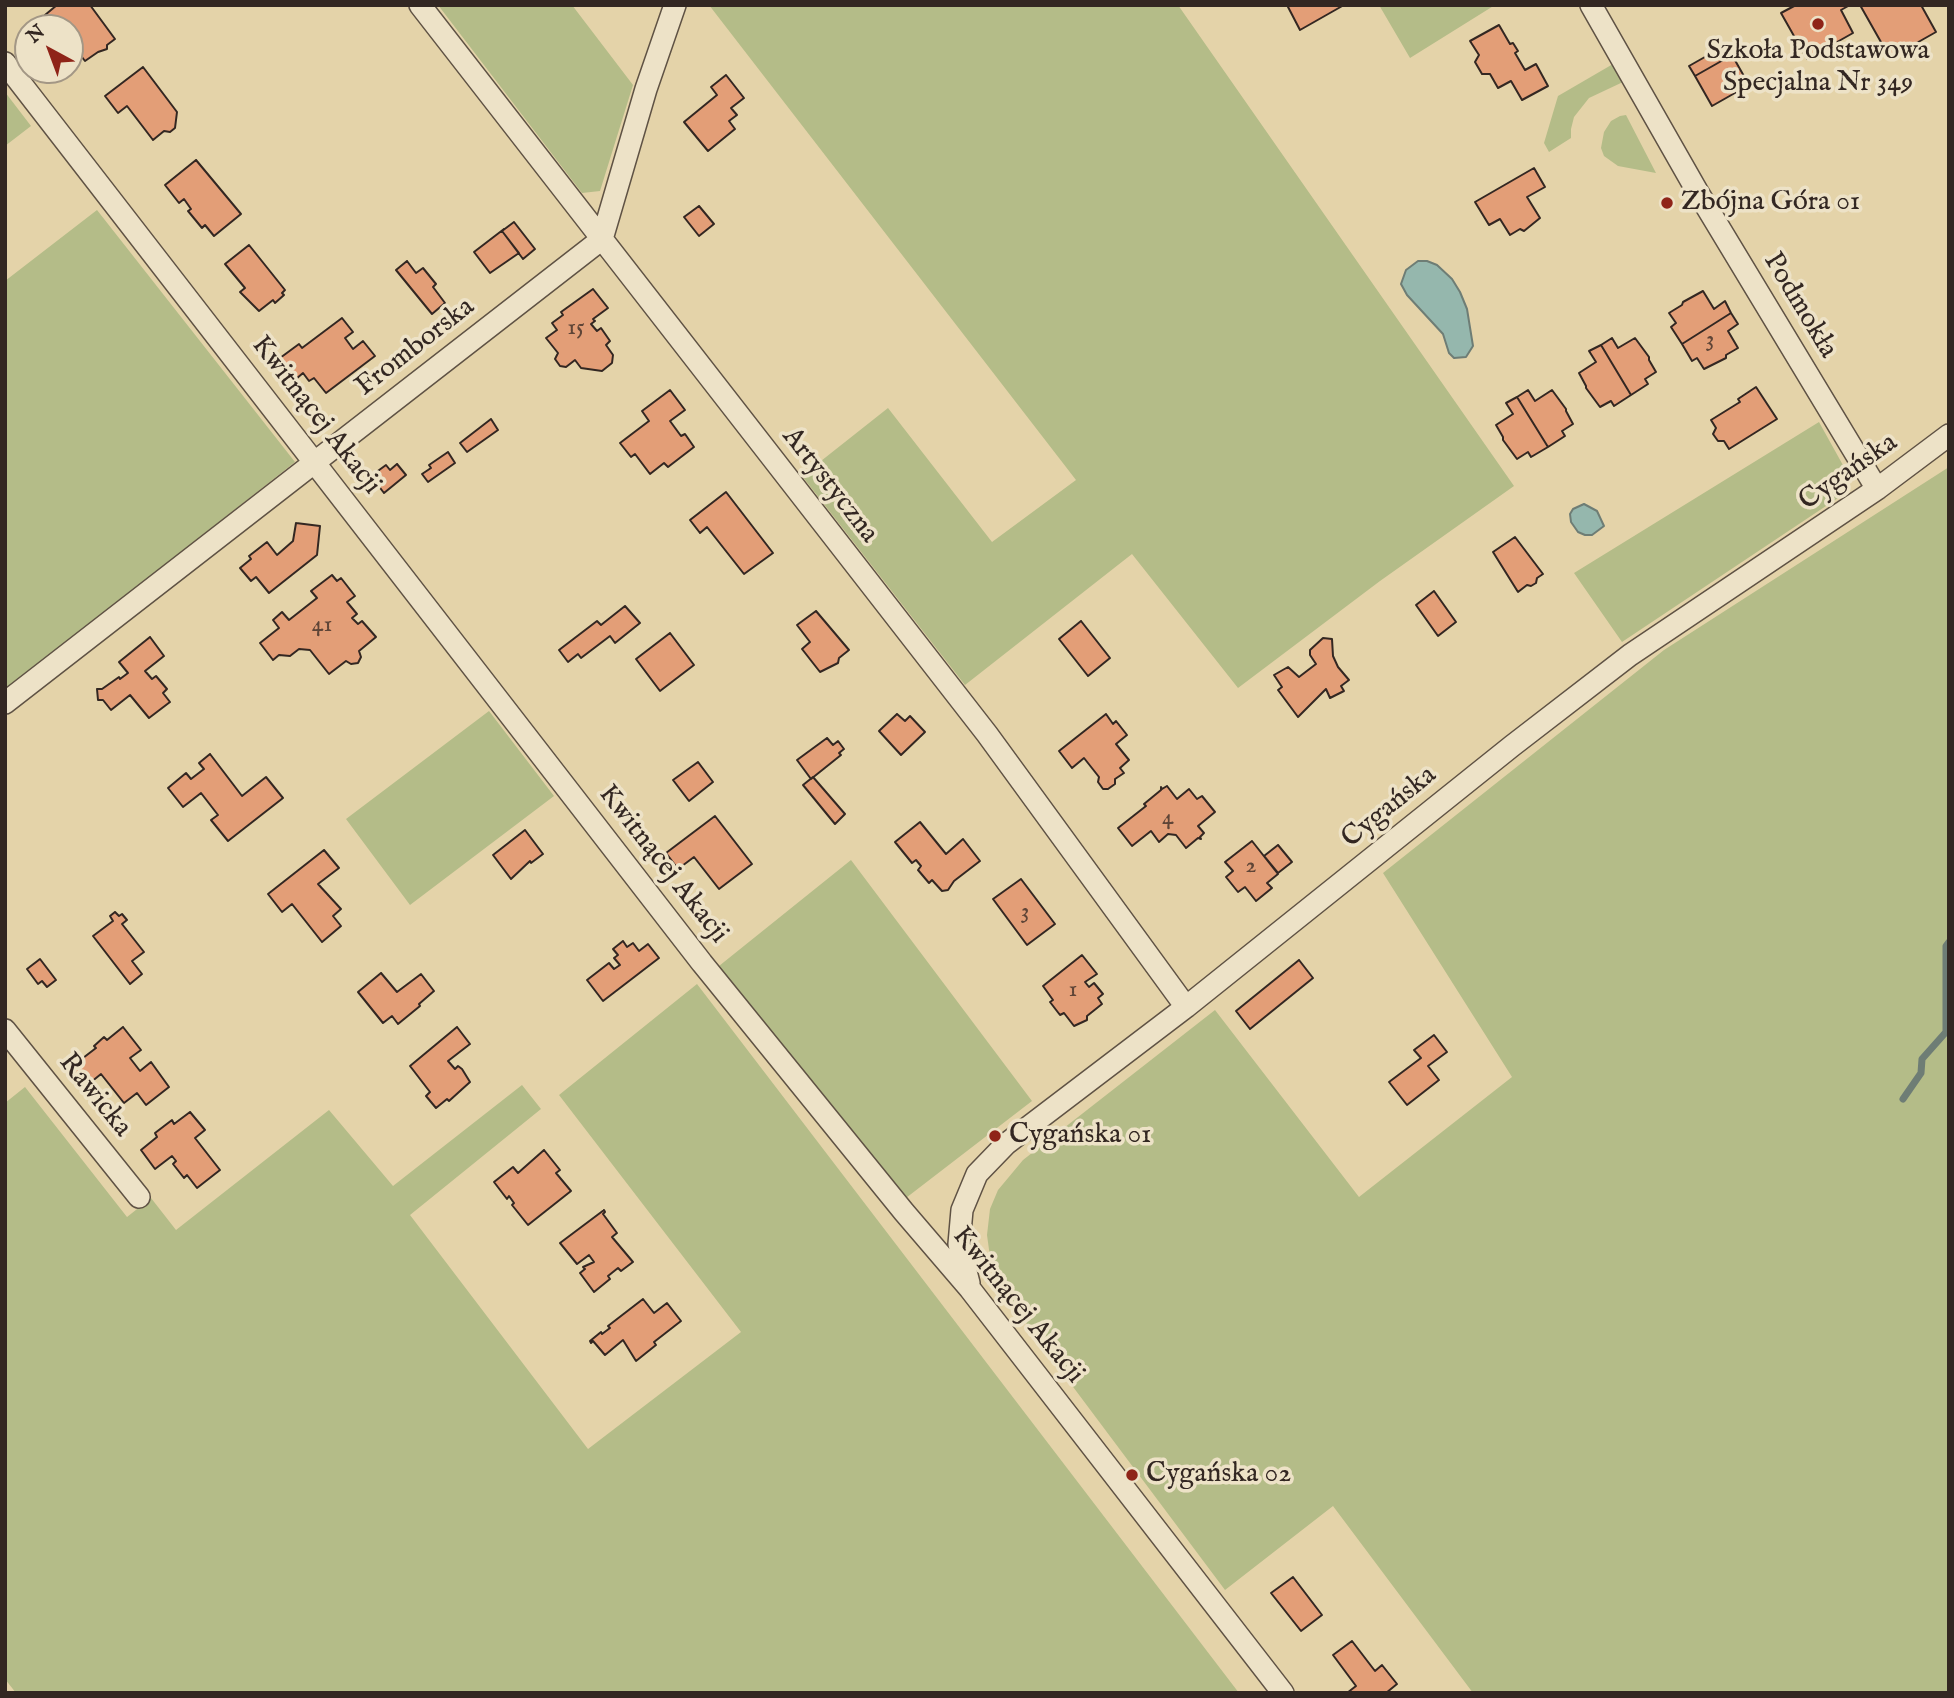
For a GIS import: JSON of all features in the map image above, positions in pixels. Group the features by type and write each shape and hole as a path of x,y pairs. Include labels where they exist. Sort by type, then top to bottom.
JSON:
{"street":[{"name":"Artystyczna","path":"420,5 971,714 1186,1007"},
{"path":"602,239 646,89 675,5"},
{"name":"Podmokła","path":"1591,5 1697,191 1877,489"},
{"name":"Kwitnącej Akacji","path":"5,63 702,963 970,1289 1283,1693"},
{"name":"Fromborska","path":"5,703 602,239"},
{"name":"Cygańska","path":"970,1289 958,1244 962,1210 977,1174 1006,1144 1186,1007 1630,655 1877,489 1949,435"},
{"name":"Rawicka","path":"5,1030 139,1197"}],"green space":[{"path":"438,5 572,5 633,85 600,191 582,193"},
{"path":"709,5 1178,5 1514,486 1380,581 1238,688 1132,554 965,685 802,476 888,408 992,542 1076,480"},
{"path":"1379,5 1495,5 1410,58"},
{"path":"1613,64 1623,82 1589,98 1574,117 1571,138 1549,152 1544,143 1558,96"},
{"path":"5,92 31,126 5,146"},
{"path":"1626,115 1656,173 1618,166 1604,156 1601,148 1604,132 1611,121"},
{"path":"97,210 295,462 5,691 5,281"},
{"path":"1819,422 1844,467 1838,498 1622,642 1574,573"},
{"path":"1949,467 1949,1693 1473,1693 1333,1506 1225,1590 1035,1336 1004,1290 991,1264 987,1235 990,1209 998,1190 1023,1160 1215,1010 1359,1197 1512,1077 1383,873 1664,650"},
{"path":"489,711 554,796 410,905 346,819"},
{"path":"851,860 1032,1101 902,1201 719,966"},
{"path":"697,984 1239,1693 16,1693 5,1679 5,1103 25,1087 127,1217 151,1198 176,1230 329,1110 393,1186 522,1085 541,1109 410,1215 588,1449 741,1332 559,1095"}],"water":[{"path":"1418,261 1437,265 1452,279 1460,292 1467,309 1473,346 1466,357 1454,358 1449,353 1443,334 1407,295 1401,284 1406,270"},
{"path":"1584,504 1597,511 1604,526 1592,535 1578,532 1571,522 1570,514 1573,509"}],"building":[{"path":"57,5 90,5 115,39 107,45 107,49 85,61 84,14 46,14"},
{"path":"1287,5 1344,5 1300,30"},
{"name":"Szkoła Podstawowa Specjalna Nr 349","path":"1796,5 1850,5 1841,10 1853,33 1807,59 1781,13"},
{"name":"Szkoła Podstawowa Specjalna Nr 349","path":"1860,5 1921,5 1936,32 1890,58"},
{"path":"1499,25 1510,44 1513,43 1518,51 1515,53 1525,70 1536,64 1548,86 1522,100 1511,81 1498,88 1490,74 1482,74 1475,62 1479,55 1470,41"},
{"path":"1726,45 1732,55 1695,76 1689,66"},
{"path":"1732,55 1749,85 1712,106 1695,76"},
{"path":"143,67 177,112 175,128 170,132 164,131 153,140 127,106 118,113 105,96"},
{"path":"726,75 744,98 731,108 737,115 729,121 735,129 708,151 684,122 717,95 711,87"},
{"path":"196,160 241,214 214,236 205,225 202,228 188,211 191,209 184,199 179,203 165,185"},
{"path":"1534,168 1545,187 1527,197 1540,218 1524,231 1520,229 1510,235 1500,219 1489,225 1475,202"},
{"path":"699,206 714,224 699,236 684,217"},
{"path":"514,222 535,249 523,259 502,231"},
{"path":"504,229 502,231 519,253 490,273 474,252"},
{"path":"249,245 285,290 282,293 284,295 275,303 273,300 259,311 240,292 245,288 225,264"},
{"path":"407,261 416,273 423,268 436,284 433,287 445,303 432,314 396,270"},
{"path":"593,289 608,308 593,319 595,321 591,324 597,331 601,328 610,341 606,345 613,355 612,363 602,371 581,368 575,360 566,367 560,366 555,359 558,353 546,338 557,330 552,323 563,315 561,312"},
{"path":"1703,291 1714,309 1725,301 1731,313 1682,344 1671,327 1676,323 1669,313"},
{"path":"1731,313 1738,324 1728,331 1738,348 1726,355 1726,358 1704,369 1697,358 1692,361 1682,344"},
{"path":"342,318 353,332 345,338 353,349 363,341 375,356 326,393 314,378 309,381 303,373 296,379 280,358 299,344 302,348"},
{"path":"1612,338 1618,348 1635,338 1656,372 1645,379 1648,384 1631,395 1601,345"},
{"path":"1601,345 1631,395 1614,406 1611,401 1600,407 1579,373 1596,362 1589,351"},
{"path":"1756,387 1777,419 1729,449 1724,441 1718,441 1713,434 1716,428 1711,420 1740,402 1738,399"},
{"path":"670,390 685,410 670,421 681,436 685,434 694,447 668,467 664,463 650,474 635,454 631,457 620,443 649,421 642,411"},
{"path":"1528,390 1535,401 1552,390 1573,424 1562,431 1565,436 1548,447 1517,397"},
{"path":"1517,397 1548,447 1531,457 1528,452 1517,459 1496,425 1513,414 1506,403"},
{"path":"491,419 498,430 467,452 460,443"},
{"path":"448,452 455,463 428,482 422,474 431,468 429,465"},
{"path":"397,464 406,475 384,493 371,476 386,465 390,470"},
{"path":"726,492 773,553 744,574 707,527 700,533 690,520"},
{"path":"296,523 320,526 317,555 269,593 256,577 251,581 240,568 251,559 249,556 267,542 277,555 293,541"},
{"path":"1515,537 1543,574 1537,578 1536,583 1527,585 1518,592 1493,552"},
{"path":"332,575 337,581 341,578 355,596 347,602 357,614 352,618 358,624 362,621 376,637 359,651 361,657 358,663 351,664 346,661 329,674 310,650 299,649 290,656 279,655 273,660 260,643 279,628 273,620 282,612 289,620 317,598 311,591"},
{"path":"1434,591 1456,622 1438,636 1416,605"},
{"path":"625,606 640,623 615,643 610,636 581,658 578,654 568,662 559,650 597,621 601,625"},
{"path":"816,611 849,650 839,658 838,663 820,672 802,649 810,642 797,625"},
{"path":"1081,621 1110,658 1088,676 1059,639"},
{"path":"670,633 694,665 660,691 636,659"},
{"path":"150,637 164,656 145,671 152,679 156,676 167,689 163,693 170,702 149,718 130,695 111,710 103,700 98,700 97,689 102,689 128,673 119,662"},
{"path":"1323,638 1332,639 1333,656 1349,680 1341,686 1344,691 1330,698 1326,689 1298,717 1278,690 1282,687 1274,675 1288,667 1299,677 1316,664 1310,650"},
{"path":"897,714 905,721 910,716 925,732 901,755 879,731"},
{"path":"1106,714 1113,724 1116,721 1127,735 1116,744 1129,760 1120,768 1124,773 1115,779 1115,784 1103,789 1098,782 1099,777 1084,758 1072,768 1059,751"},
{"path":"827,738 833,745 838,741 844,749 839,753 841,755 811,779 797,760"},
{"path":"210,754 242,796 266,777 283,798 228,841 211,820 218,815 201,793 183,807 168,788 186,773 191,779 204,769 199,763"},
{"path":"698,762 713,782 689,801 673,780"},
{"path":"813,777 845,814 835,824 803,785"},
{"path":"1167,786 1177,799 1189,789 1197,799 1202,796 1215,812 1198,826 1204,833 1201,839 1198,838 1186,848 1176,835 1168,834 1159,842 1151,831 1132,846 1118,828 1146,806 1144,804 1161,790 1161,787 1162,789"},
{"path":"715,816 752,864 719,889 694,857 678,869 666,853"},
{"path":"920,822 946,854 963,839 980,861 954,881 948,890 942,891 932,880 929,883 918,870 921,866 916,860 912,863 895,842"},
{"path":"525,830 543,854 531,863 530,861 511,879 493,855"},
{"path":"1252,841 1278,874 1267,883 1272,888 1256,901 1245,887 1238,892 1226,877 1233,871 1225,862"},
{"path":"1278,845 1292,862 1278,873 1264,856"},
{"path":"324,850 339,868 318,884 341,909 333,916 341,926 322,942 292,904 282,912 268,894"},
{"path":"1021,879 1055,924 1027,945 993,899"},
{"path":"115,912 119,916 122,914 127,920 122,924 144,952 132,961 142,974 130,984 93,936 113,921 110,916"},
{"path":"623,941 627,947 633,943 639,951 648,944 659,958 603,1001 587,980 609,963 614,969 620,965 614,958 618,955 613,949"},
{"path":"1082,955 1097,974 1085,982 1089,987 1094,983 1103,994 1098,998 1102,1004 1087,1016 1087,1020 1074,1026 1064,1013 1060,1015 1043,986"},
{"path":"40,959 56,980 47,987 42,981 38,984 27,969"},
{"path":"1299,960 1313,978 1250,1029 1236,1011"},
{"path":"381,973 397,992 421,974 434,991 398,1024 392,1016 383,1023 358,992"},
{"path":"123,1027 141,1050 130,1058 140,1071 151,1062 169,1087 146,1105 137,1093 124,1103 101,1074 85,1087 70,1068 96,1048 94,1046 104,1037 107,1040"},
{"path":"457,1027 470,1044 448,1061 455,1069 458,1066 462,1069 470,1082 449,1101 447,1099 436,1108 426,1096 430,1092 410,1066"},
{"path":"1434,1035 1447,1052 1428,1066 1439,1080 1407,1105 1389,1082 1421,1058 1414,1050"},
{"path":"190,1112 205,1130 195,1138 220,1170 197,1188 187,1175 184,1178 173,1164 176,1161 172,1156 155,1169 141,1150 157,1137 155,1133 172,1120 174,1124"},
{"path":"544,1150 560,1170 556,1173 571,1191 528,1225 512,1205 514,1203 509,1196 507,1199 494,1182 513,1167 518,1173"},
{"path":"604,1210 603,1214 617,1233 612,1237 633,1262 621,1271 618,1268 608,1276 610,1279 594,1292 580,1273 585,1269 583,1267 594,1262 589,1255 577,1264 560,1243"},
{"path":"643,1299 654,1313 667,1303 681,1321 654,1342 656,1345 636,1361 623,1340 605,1355 593,1341 591,1343 590,1341 610,1328 608,1326"},
{"path":"1293,1577 1322,1615 1301,1631 1271,1593"},
{"path":"1352,1641 1375,1671 1382,1665 1397,1684 1386,1693 1347,1693 1356,1686 1333,1655"}],"waterway":[{"path":"1903,1099 1921,1073 1922,1059 1946,1032 1946,946 1949,942"}],"place":[{"name":"Szkoła Podstawowa Specjalna Nr 349","path":"1818,24"},
{"name":"Zbójna Góra 01","path":"1667,203"},
{"name":"Cygańska 01","path":"995,1136"},
{"name":"Cygańska 02","path":"1132,1475"}]}
